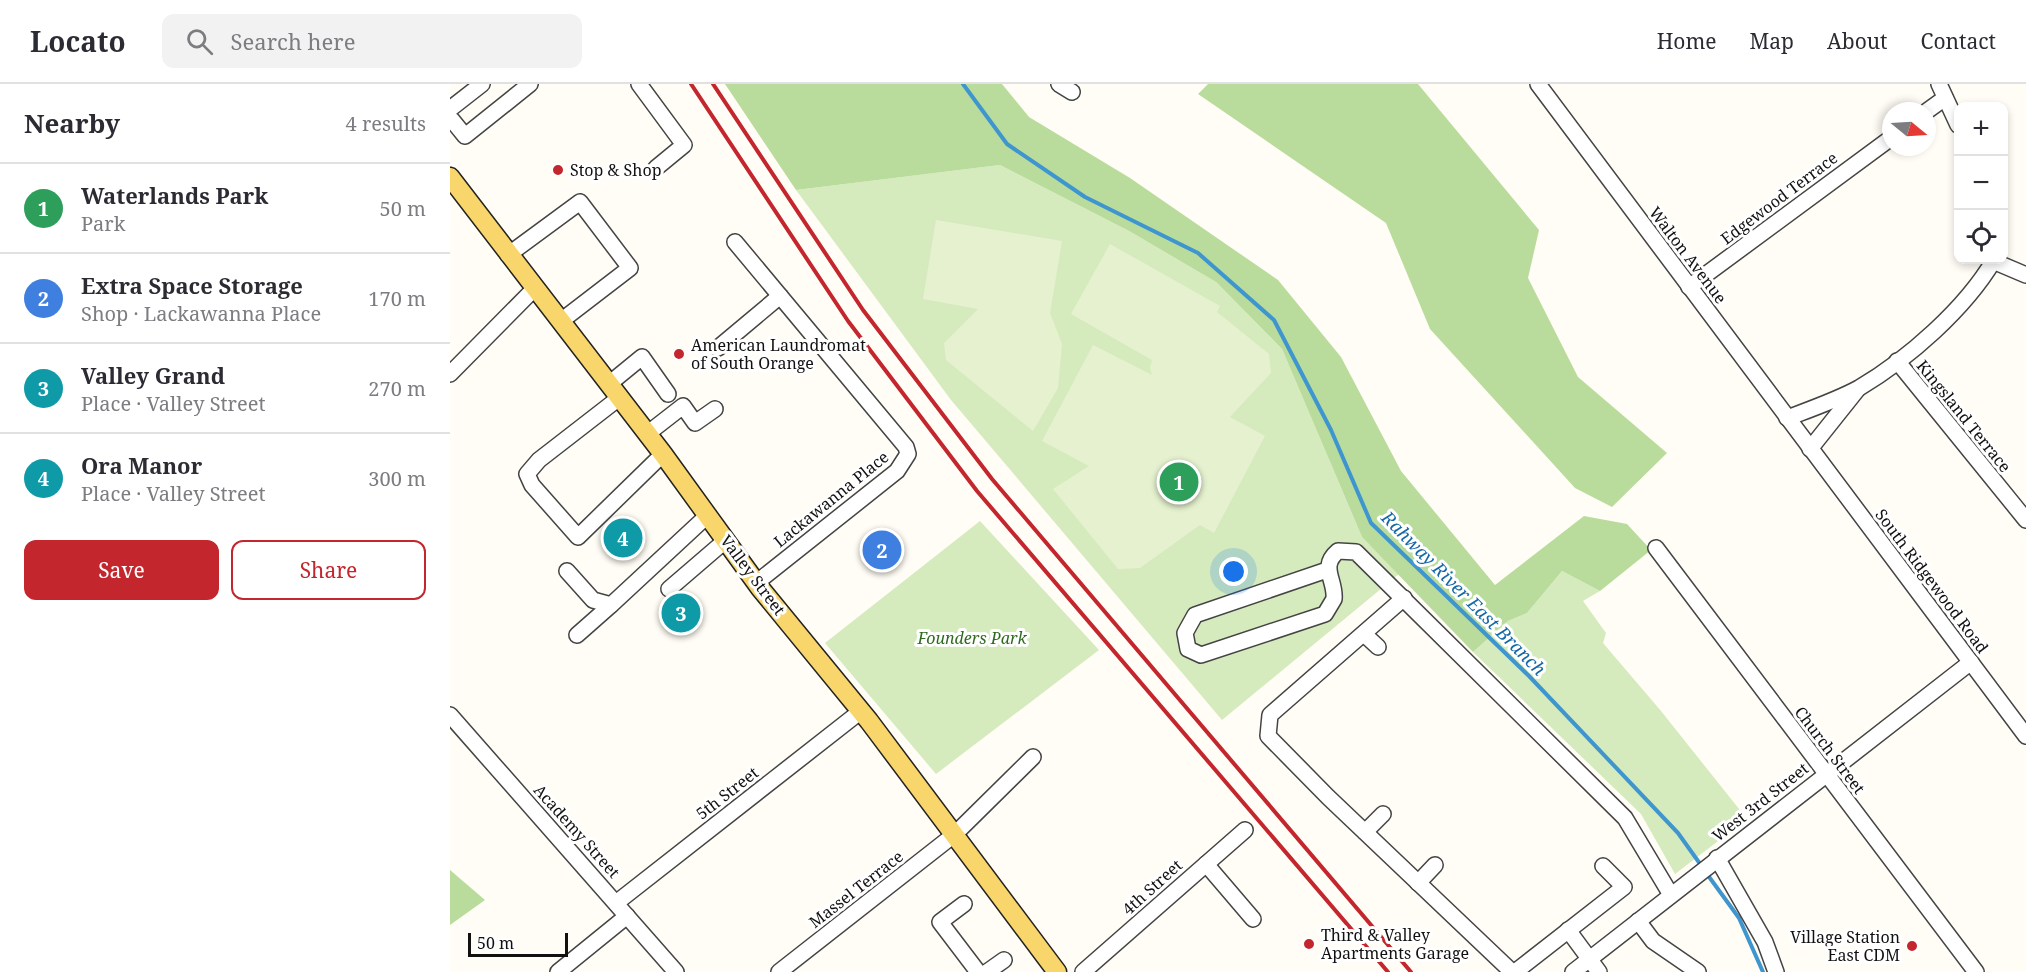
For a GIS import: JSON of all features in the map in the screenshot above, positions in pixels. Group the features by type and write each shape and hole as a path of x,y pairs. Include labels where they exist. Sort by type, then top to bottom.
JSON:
{"main road":[{"name":"Valley Street","path":"450,177 663,454 756,583 861,711 1057,972"}],"street":[{"path":"482,84 451,114 465,136 530,84"},
{"path":"639,84 684,145 656,168"},
{"name":"Walton Avenue","path":"1538,84 1810,448"},
{"path":"1942,91 1954,115"},
{"name":"Edgewood Terrace","path":"1689,287 1882,145"},
{"path":"508,255 580,202 630,268 561,321"},
{"name":"Lackawanna Place","path":"735,242 906,447 908,454 897,471 756,583"},
{"path":"1787,418 1858,388 1898,362 1936,330 1990,264"},
{"path":"2002,264 2026,275"},
{"path":"450,374 535,288"},
{"path":"718,348 780,297"},
{"path":"663,454 578,537 532,485 527,474 539,460 582,427 642,357 668,394"},
{"name":"Kingsland Terrace","path":"1898,362 2026,520"},
{"path":"1810,448 1858,388"},
{"path":"647,434 683,405 695,423 715,409"},
{"name":"South Ridgewood Road","path":"1810,448 2026,736"},
{"path":"577,635 708,515"},
{"path":"669,589 726,540"},
{"name":"Church Street","path":"1656,548 1976,972"},
{"path":"1328,570 1195,615 1185,633 1188,649 1202,655 1325,614 1333,604 1335,593 1328,570 1329,561 1338,551 1356,552 1625,818 1671,895"},
{"path":"567,572 592,600 611,605"},
{"path":"1404,598 1270,715 1268,736 1365,832 1513,972 1624,887 1603,866"},
{"path":"1364,634 1378,647"},
{"name":"West 3rd Street","path":"1573,972 1595,966 1638,921 1971,662"},
{"name":"5th Street","path":"616,903 861,711"},
{"name":"Academy Street","path":"450,715 676,972"},
{"name":"Massel Terrace","path":"779,972 955,834 1034,757"},
{"path":"1365,832 1383,814"},
{"name":"4th Street","path":"1083,972 1245,830"},
{"path":"1717,859 1765,942 1776,972"},
{"path":"1206,864 1253,919"},
{"path":"1418,883 1436,866"},
{"path":"964,904 940,922 978,972"},
{"path":"558,972 627,916"},
{"path":"1638,921 1653,940 1698,972"},
{"path":"1569,930 1595,966"},
{"path":"987,972 1004,960"}],"green space":[{"path":"725,84 1002,84 1029,117 1130,178 1278,280 1341,357 1401,471 1495,585 1584,516 1627,524 1651,550 1600,591 1562,571 1527,613 1508,621 1473,652 1362,537 1282,349 1216,282 1129,231 1000,165 796,190"},
{"path":"1208,84 1418,84 1539,230 1528,278 1578,377 1667,453 1612,507 1575,488 1430,329 1386,223 1198,94"},
{"path":"1000,165 1129,231 1216,282 1282,349 1362,537 1399,574 1222,720 951,400 796,190"},
{"path":"936,220 1062,241 1050,313 1062,344 1058,388 1033,431 946,360 944,343 978,309 923,299"},
{"path":"1110,244 1220,306 1217,312 1269,354 1271,373 1230,417 1265,436 1214,533 1200,525 1140,568 1118,569 1053,489 1089,466 1042,441 1093,345 1152,375 1150,368 1152,360 1071,314"},
{"name":"Founders Park","path":"980,521 1099,650 936,774 825,643"},
{"path":"1562,571 1600,591 1583,601 1606,633 1603,643 1661,711 1747,819 1675,874 1641,814 1473,652 1508,621 1527,613"},
{"path":"450,870 485,900 450,925"}],"waterway":[{"name":"Rahway River East Branch","path":"963,84 1007,144 1085,197 1198,253 1274,320 1331,430 1371,523 1529,676 1678,833 1703,868"},
{"name":"Rahway River East Branch","path":"1707,874 1739,918 1763,972"}],"railway":[{"path":"691,84 848,321 977,491 1388,972"},
{"path":"713,84 863,310 992,479 1411,972"}],"place":[{"name":"Stop & Shop","path":"558,170"},
{"name":"American Laundromat of South Orange","path":"679,354"},
{"name":"Waterlands Park","path":"1179,482"},
{"name":"Ora Manor","path":"623,538"},
{"name":"Extra Space Storage","path":"882,550"},
{"name":"Valley Grand","path":"681,613"},
{"name":"Third & Valley Apartments Garage","path":"1309,944"},
{"name":"Village Station East CDM","path":"1912,946"}]}
